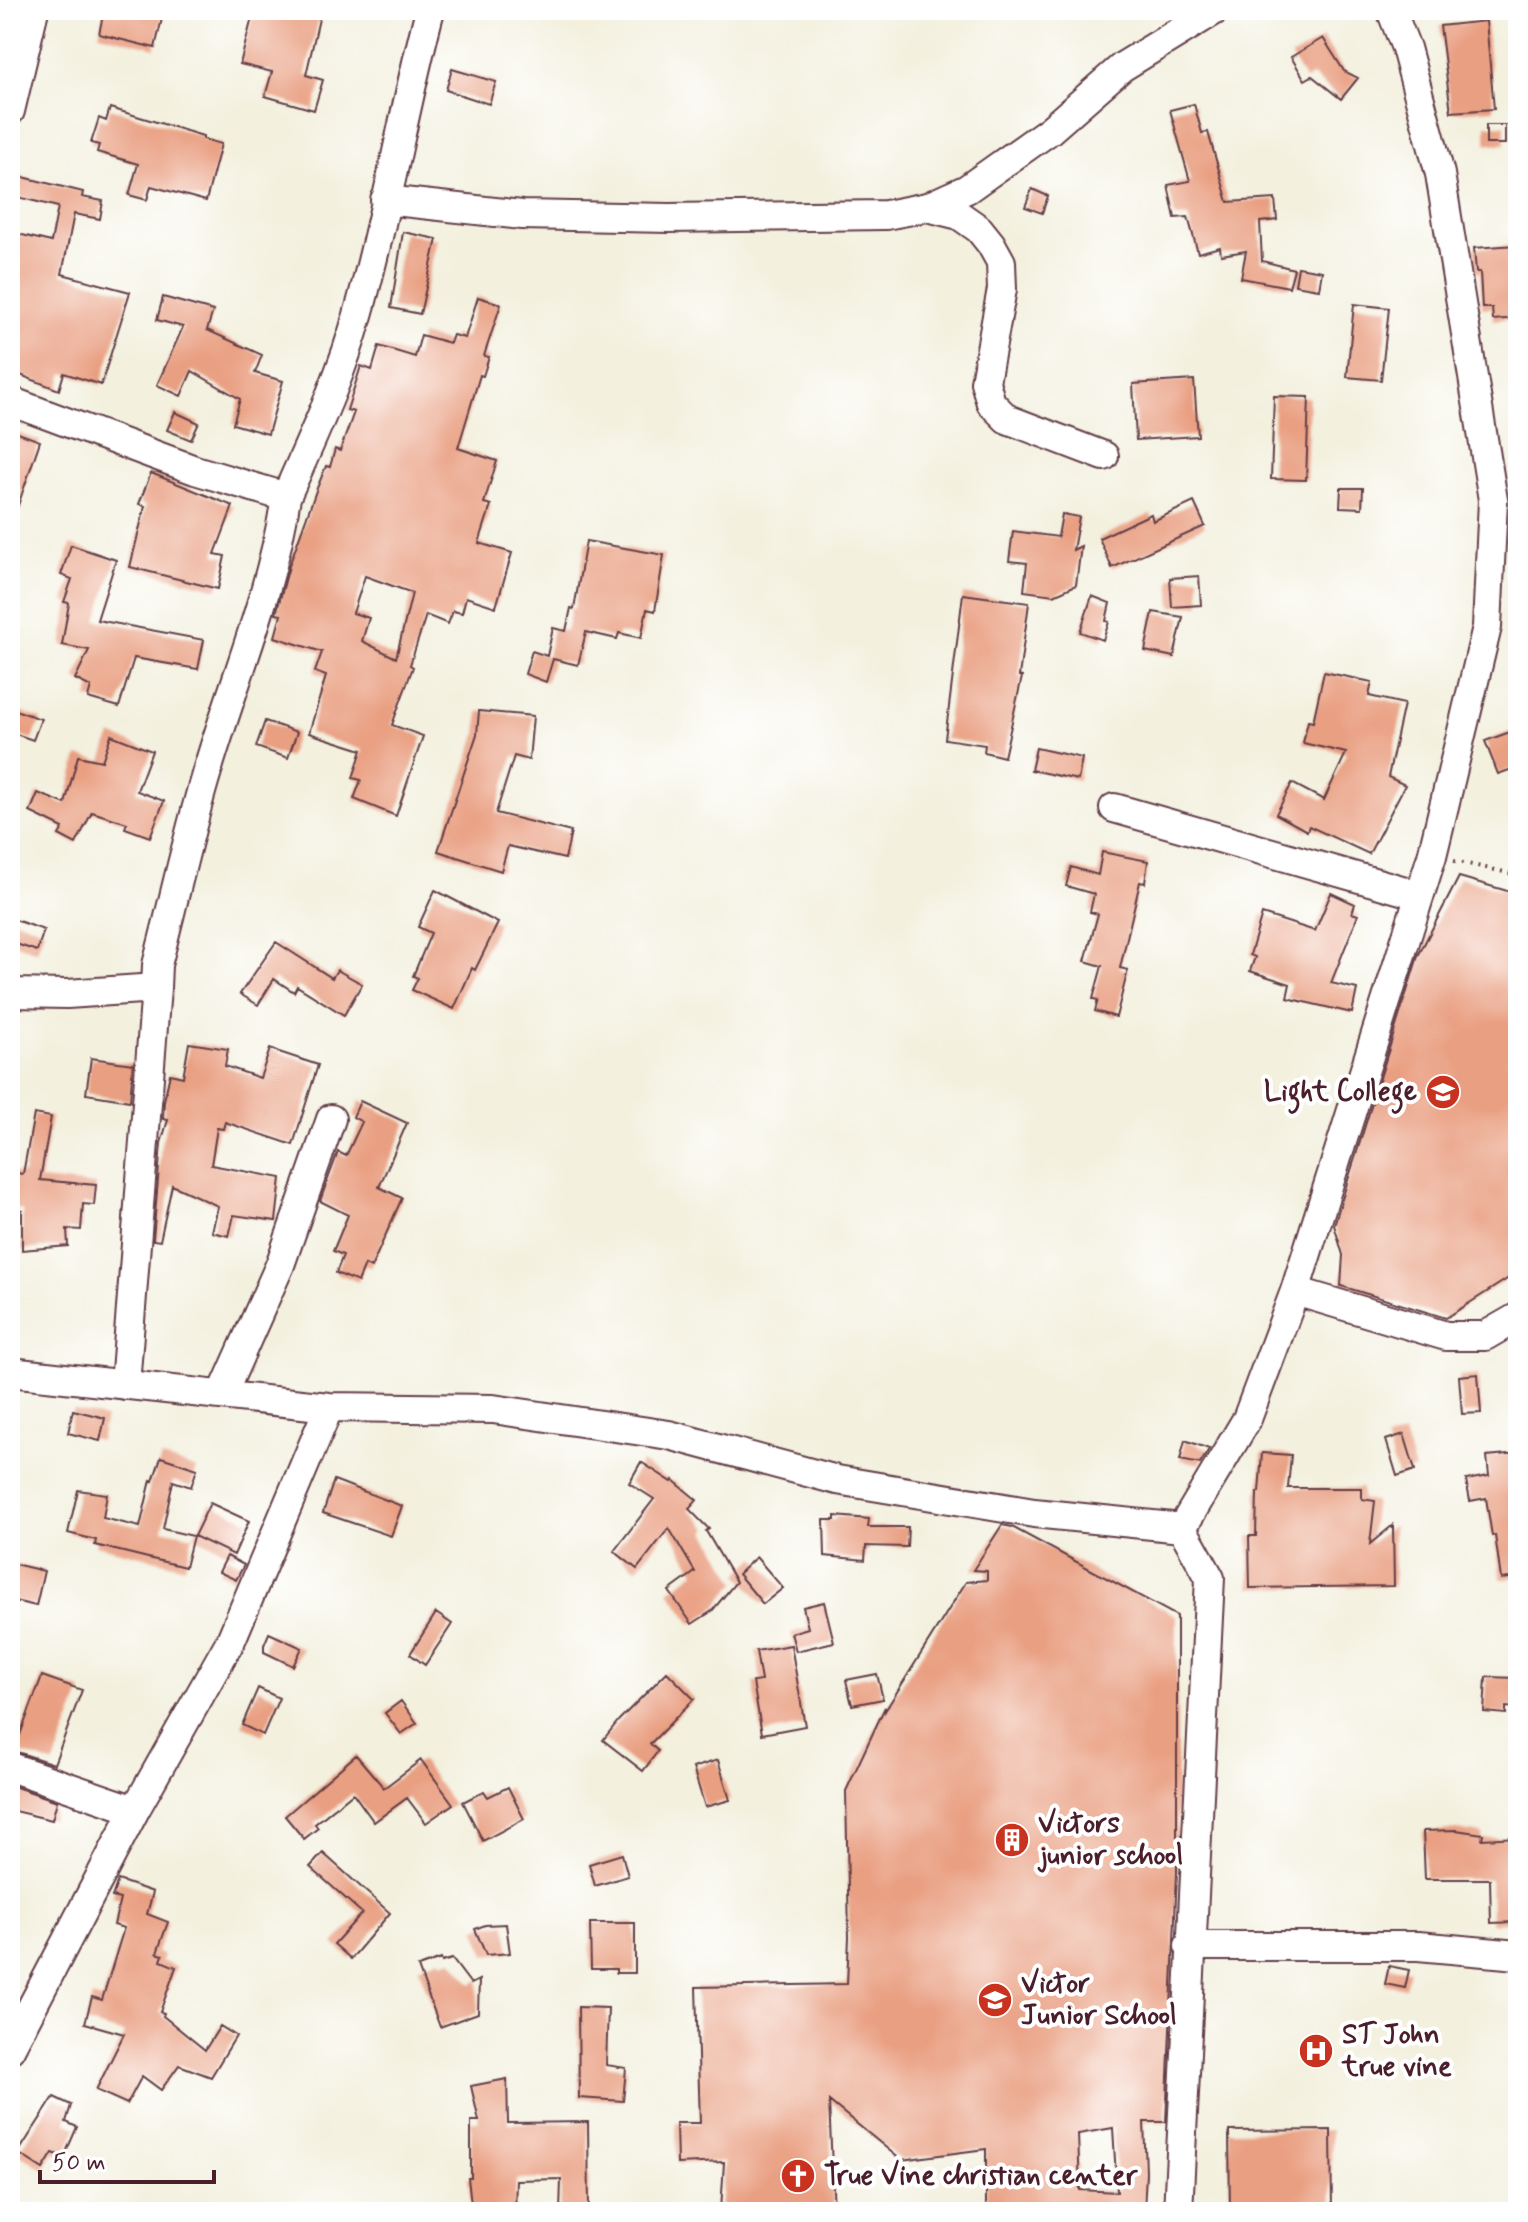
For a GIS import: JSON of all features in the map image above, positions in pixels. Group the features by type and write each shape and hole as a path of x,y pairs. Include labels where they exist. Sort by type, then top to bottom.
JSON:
{"street":[{"path":"10,111 34,10"},
{"path":"125,1385 157,965 201,791 280,536 286,497 316,429 358,317 430,10"},
{"path":"385,200 522,215 669,218 886,215 927,207 967,189 1050,130 1122,67 1215,10"},
{"path":"1182,1528 1247,1419 1295,1291 1432,856 1487,627 1493,500 1440,174 1406,48 1391,10"},
{"path":"927,207 959,215 979,229 1001,262 1002,289 985,382 991,403 1007,419 1104,456"},
{"path":"10,401 195,470 286,497"},
{"path":"1114,808 1419,895"},
{"path":"10,993 67,994 156,988"},
{"path":"222,1395 280,1265 331,1119"},
{"path":"1295,1291 1446,1336 1485,1336 1518,1317"},
{"path":"10,1372 329,1407 507,1411 669,1435 837,1480 1034,1513 1182,1528"},
{"path":"10,2049 135,1810 231,1640 329,1407"},
{"path":"1178,2212 1189,1946 1210,1578 1182,1528"},
{"path":"10,1767 135,1810"},
{"path":"1189,1946 1418,1946 1518,1955"}],"path":[{"path":"1432,856 1518,875"}],"building":[{"path":"104,10 164,10 155,48 99,34"},
{"path":"254,10 321,10 306,75 323,80 314,110 265,96 272,72 240,64"},
{"path":"1486,21 1494,109 1451,112 1440,26"},
{"path":"1323,38 1344,71 1358,78 1341,99 1312,76 1305,80 1291,57"},
{"path":"452,69 496,82 489,104 446,90"},
{"path":"1194,104 1202,133 1208,132 1228,202 1275,199 1277,220 1260,222 1262,261 1294,269 1289,287 1241,278 1246,251 1221,255 1220,247 1198,253 1188,217 1175,218 1168,185 1190,181 1170,110"},
{"path":"110,108 221,144 206,201 151,186 147,200 129,195 138,164 97,152 99,145 91,143 99,118 106,121"},
{"path":"1486,125 1505,125 1505,144 1486,144"},
{"path":"15,175 83,192 82,197 103,201 100,219 74,214 62,274 130,292 101,385 64,373 59,390 10,371 10,232 51,242 58,207 10,195"},
{"path":"1032,189 1048,196 1042,213 1025,207"},
{"path":"403,232 437,239 420,314 391,308"},
{"path":"1516,245 1518,318 1493,320 1492,308 1482,308 1480,272 1476,272 1474,248"},
{"path":"1298,267 1322,271 1319,289 1295,285"},
{"path":"163,297 213,311 207,330 262,355 255,373 283,381 268,434 233,424 240,399 192,371 181,396 157,385 183,327 157,320"},
{"path":"478,297 501,304 484,356 489,357 483,376 480,375 458,448 497,461 484,503 491,505 479,543 512,553 496,607 466,597 462,613 453,611 448,624 426,615 410,665 413,667 392,725 423,736 396,816 354,799 361,780 353,778 362,750 309,733 326,676 315,672 322,652 275,637 281,615 276,614 289,566 317,488 326,466 330,467 335,449 340,451 354,412 347,410 361,366 372,370 379,346 415,357 421,335 450,343 453,335 465,338","holes":["365,576 412,593 396,658 362,641 369,618 353,613"]},
{"path":"1354,304 1389,308 1381,380 1347,377"},
{"path":"1194,380 1198,436 1136,440 1133,384"},
{"path":"1274,396 1309,397 1306,480 1271,479"},
{"path":"175,412 199,423 191,440 167,430"},
{"path":"10,430 40,441 13,520 10,519"},
{"path":"151,473 233,506 215,554 225,556 218,589 130,567 145,506 139,504"},
{"path":"1341,488 1363,488 1362,508 1340,507"},
{"path":"1194,502 1205,526 1112,568 1099,538 1151,514 1153,521"},
{"path":"1062,514 1079,517 1073,550 1081,546 1076,585 1054,595 1024,591 1027,563 1009,561 1013,531 1058,537"},
{"path":"586,541 664,555 655,611 647,609 641,638 619,633 617,639 586,632 578,665 553,659 546,682 525,674 532,651 547,656 553,628 566,631 571,608 574,609"},
{"path":"71,545 116,560 97,620 204,640 198,669 134,658 119,707 88,698 91,687 75,679 89,650 62,645 69,603 64,602 72,579 61,575"},
{"path":"1199,576 1201,605 1172,607 1170,578"},
{"path":"963,594 1029,603 1019,676 1022,677 1004,757 984,752 985,745 945,739"},
{"path":"1092,596 1110,603 1106,621 1109,622 1103,640 1080,632"},
{"path":"1153,612 1183,617 1174,657 1145,651"},
{"path":"1324,672 1372,682 1369,696 1404,704 1388,777 1405,785 1369,854 1309,826 1307,831 1276,814 1292,783 1324,800 1346,753 1303,743 1308,721 1313,722"},
{"path":"15,710 41,719 33,740 10,732"},
{"path":"479,711 533,716 529,760 514,756 496,813 571,832 565,859 508,846 501,871 438,851 477,734"},
{"path":"265,721 297,732 288,758 256,747"},
{"path":"1518,729 1518,767 1498,774 1485,741"},
{"path":"111,735 152,751 137,791 164,801 150,837 125,828 127,823 92,812 76,844 59,835 63,828 30,812 38,793 65,804 78,756 102,761"},
{"path":"1036,748 1082,758 1078,780 1031,770"},
{"path":"1102,852 1148,861 1145,883 1140,882 1120,968 1128,970 1116,1017 1095,1011 1098,1000 1093,999 1102,966 1085,961 1098,914 1090,912 1094,894 1066,886 1071,867 1098,875"},
{"path":"1459,877 1518,894 1518,1272 1446,1318 1341,1286 1343,1255 1334,1225 1418,956"},
{"path":"435,890 498,923 475,970 472,968 454,1009 412,990 418,978 413,976 431,933 418,927"},
{"path":"1331,893 1355,904 1352,913 1358,915 1331,983 1357,989 1352,1013 1287,998 1290,984 1250,971 1255,957 1250,955 1262,914 1315,931"},
{"path":"10,918 44,930 37,951 10,942"},
{"path":"276,942 332,978 337,970 362,984 344,1015 297,986 294,992 274,979 258,1005 240,994"},
{"path":"189,1043 228,1049 225,1066 260,1078 270,1049 318,1065 293,1145 225,1122 223,1129 217,1128 211,1165 281,1178 276,1221 234,1215 229,1236 212,1232 218,1206 172,1185 160,1241 153,1240 161,1143 168,1120 163,1119 164,1101 170,1074 183,1077"},
{"path":"91,1058 133,1064 130,1101 86,1094"},
{"path":"360,1101 407,1123 379,1187 402,1198 371,1268 365,1265 358,1282 336,1273 343,1255 333,1251 348,1215 320,1201 338,1152 346,1156 362,1122 353,1117"},
{"path":"34,1114 51,1117 40,1180 96,1185 94,1205 83,1204 81,1230 67,1229 68,1246 22,1250 22,1210 10,1209 10,1172 23,1174"},
{"path":"1478,1374 1481,1413 1462,1414 1459,1376"},
{"path":"73,1410 105,1418 100,1441 68,1433"},
{"path":"1404,1434 1415,1470 1397,1476 1386,1440"},
{"path":"1185,1440 1209,1449 1200,1464 1180,1460"},
{"path":"1262,1453 1291,1455 1288,1488 1362,1488 1362,1499 1375,1501 1370,1544 1393,1525 1394,1586 1250,1588 1249,1536 1256,1536"},
{"path":"1518,1453 1518,1577 1501,1579 1486,1498 1470,1501 1466,1480 1489,1476 1487,1456"},
{"path":"161,1457 197,1469 191,1487 173,1481 163,1529 193,1536 185,1567 95,1545 96,1540 68,1533 78,1490 107,1494 103,1518 140,1527 151,1480"},
{"path":"641,1462 673,1480 697,1500 689,1509 709,1529 706,1531 736,1582 712,1611 692,1624 669,1591 695,1572 669,1528 637,1569 614,1551 654,1499 629,1483"},
{"path":"334,1480 402,1506 391,1536 323,1513"},
{"path":"210,1503 249,1521 234,1555 194,1536"},
{"path":"835,1516 869,1519 868,1527 908,1527 907,1547 866,1546 865,1560 825,1556 824,1520 835,1520"},
{"name":"Victors junior school","path":"1002,1525 1012,1527 1177,1616 1177,1872 1166,2122 1144,2122 1144,2212 986,2212 986,2149 901,2160 829,2101 834,2212 721,2210 724,2162 677,2164 676,2123 700,2123 696,1987 847,1984 846,1791 885,1707 885,1711 966,1582 987,1580 987,1571 973,1570","holes":["1113,2128 1117,2192 1080,2190 1078,2134"]},
{"path":"227,1556 244,1565 236,1580 219,1572"},
{"path":"756,1557 783,1588 763,1604 738,1574"},
{"path":"10,1563 44,1571 36,1606 10,1600"},
{"path":"824,1602 834,1642 796,1651 791,1633 808,1628 803,1607"},
{"path":"436,1613 452,1624 425,1665 410,1654"},
{"path":"269,1633 302,1648 293,1666 264,1652"},
{"path":"791,1645 805,1726 762,1734 753,1682 761,1681 756,1651"},
{"path":"667,1672 694,1699 650,1744 658,1751 643,1771 603,1740"},
{"path":"877,1674 883,1699 852,1705 846,1680"},
{"path":"42,1676 82,1690 54,1764 14,1751"},
{"path":"1486,1677 1518,1678 1518,1708 1506,1707 1506,1714 1484,1712"},
{"path":"258,1688 279,1698 263,1735 242,1725"},
{"path":"401,1701 417,1723 401,1734 385,1713"},
{"path":"356,1755 384,1788 421,1760 453,1804 426,1823 407,1798 374,1822 353,1793 315,1824 318,1828 304,1839 285,1816"},
{"path":"718,1760 730,1800 705,1807 693,1768"},
{"path":"10,1785 57,1801 52,1820 10,1810"},
{"path":"508,1787 524,1819 483,1841 463,1802 484,1791 488,1797"},
{"path":"1456,1830 1483,1834 1482,1839 1518,1837 1518,1922 1491,1923 1490,1879 1425,1879 1423,1831"},
{"path":"323,1853 390,1913 351,1959 334,1944 362,1913 310,1867"},
{"path":"622,1854 628,1876 595,1886 589,1864"},
{"path":"118,1880 153,1892 147,1914 168,1922 157,1953 163,1955 161,1961 176,1967 160,2012 164,2013 163,2016 205,2050 220,2026 236,2036 211,2077 179,2065 161,2090 142,2076 127,2104 96,2090 124,2034 85,2023 92,1997 102,2000 124,1928 114,1925 120,1899 112,1897"},
{"path":"590,1923 635,1923 635,1973 591,1969"},
{"path":"506,1924 510,1953 486,1955 475,1929"},
{"path":"441,1959 442,1962 452,1959 471,1984 479,1980 478,2013 440,2027 418,1967"},
{"path":"1389,1966 1409,1970 1405,1988 1385,1984"},
{"path":"578,2007 608,2008 606,2065 626,2068 623,2101 579,2098"},
{"path":"507,2079 508,2123 588,2122 589,2212 560,2212 561,2179 516,2180 515,2212 472,2212 468,2178 471,2178 471,2121 479,2121 471,2086"},
{"path":"54,2097 71,2105 66,2122 77,2127 64,2157 53,2153 43,2169 18,2153"},
{"name":"ST John true vine","path":"1331,2130 1332,2212 1230,2212 1229,2131"}],"place":[{"name":"Light College","path":"1443,1092"},
{"name":"Victors junior school","path":"1012,1840"},
{"name":"Victor Junior School","path":"995,2000"},
{"name":"ST John true vine","path":"1316,2051"},
{"name":"True Vine christian center","path":"798,2176"}]}
